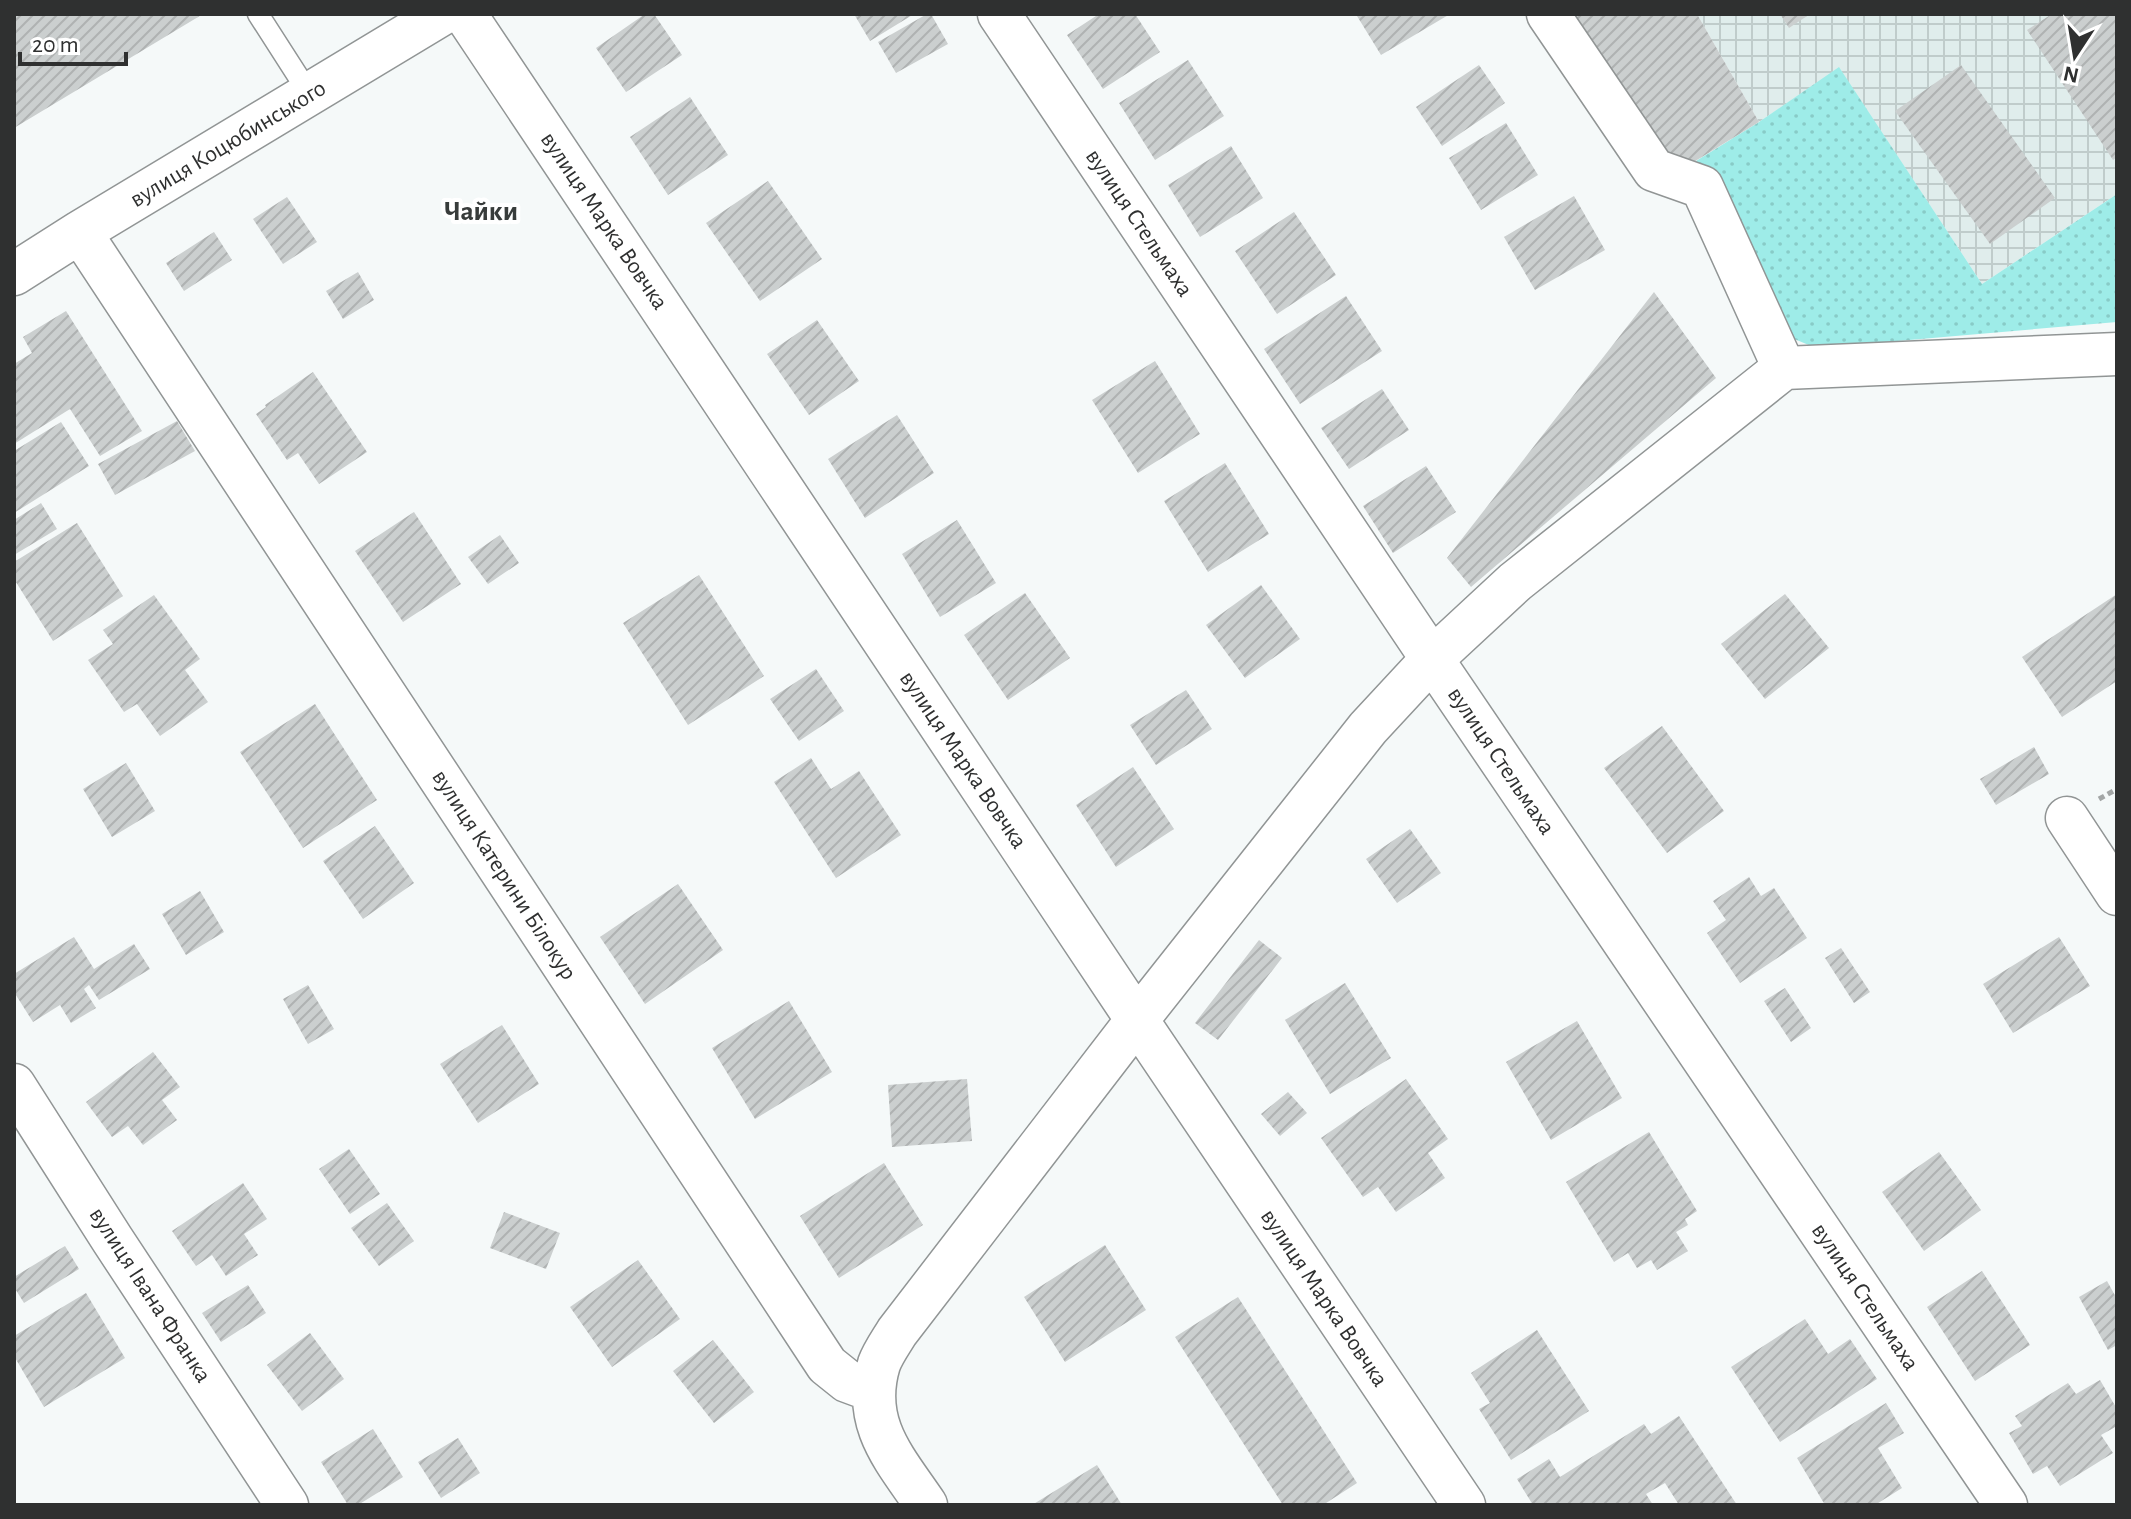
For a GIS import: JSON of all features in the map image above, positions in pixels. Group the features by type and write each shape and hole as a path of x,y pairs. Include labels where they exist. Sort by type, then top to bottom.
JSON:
{"street":[{"name":"вулиця Коцюбинського","path":"14,274 442,14"},
{"name":"вулиця Марка Вовчка","path":"465,14 1464,1505"},
{"name":"вулиця Стельмаха","path":"999,14 2006,1505"},
{"path":"1548,14 1654,170 1702,187 1784,368"},
{"name":"вулиця Катерини Білокур","path":"80,232 827,1365 847,1381 874,1391"},
{"path":"926,1505 884,1441 875,1414 874,1391 880,1362 897,1332 1137,1020 1368,728 1432,659 1515,582 1784,368 2117,354"},
{"path":"2067,818 2117,894"},
{"name":"вулиця Івана Франка","path":"14,1085 287,1505"}],"lane":[{"path":"258,14 310,95"}],"shaded area":[{"path":"1697,14 2117,14 2117,194 1982,284 1839,68 1759,122"},
{"path":"1839,67 1982,284 2117,194 2117,322 1816,348 1787,336 1696,161"}],"building":[{"path":"14,14 203,14 14,128"},
{"path":"645,14 654,14 682,55 626,92 596,48"},
{"path":"854,14 914,14 870,41"},
{"path":"931,14 948,44 896,73 878,42"},
{"path":"1099,14 1135,14 1160,52 1103,89 1067,35"},
{"path":"1450,14 1381,55 1357,16"},
{"path":"1573,14 1697,14 1759,122 1679,171"},
{"path":"1780,14 1810,14 1789,28"},
{"path":"2052,14 2117,16 2117,157 2113,160 2027,30"},
{"path":"1188,60 1224,116 1155,160 1119,103"},
{"path":"1479,65 1505,103 1442,146 1416,107"},
{"path":"1961,65 2055,198 1990,244 1895,111"},
{"path":"690,97 728,155 668,195 630,137"},
{"path":"1506,123 1538,175 1481,210 1449,158"},
{"path":"1231,146 1263,198 1200,237 1168,185"},
{"path":"768,181 822,259 760,301 706,223"},
{"path":"1574,196 1605,250 1535,290 1504,237"},
{"path":"287,197 317,242 283,264 253,219"},
{"path":"1294,212 1336,275 1277,314 1235,251"},
{"path":"214,232 232,260 184,291 166,263"},
{"path":"358,272 374,300 343,319 326,291"},
{"path":"1654,292 1716,378 1471,587 1447,558"},
{"path":"1346,296 1382,351 1300,404 1264,349"},
{"path":"66,311 142,431 100,456 70,409 14,444 14,364 32,353 23,337"},
{"path":"817,320 859,381 809,415 767,354"},
{"path":"1155,361 1200,434 1138,473 1092,400"},
{"path":"313,372 367,452 319,484 298,453 287,460 256,414"},
{"path":"1382,389 1409,430 1349,469 1321,428"},
{"path":"897,415 934,473 865,518 828,459"},
{"path":"177,421 195,451 115,495 98,464"},
{"path":"61,422 89,466 14,513 14,451"},
{"path":"1225,463 1269,534 1208,572 1164,501"},
{"path":"1426,466 1456,512 1393,553 1363,506"},
{"path":"41,503 57,529 14,555 14,520"},
{"path":"414,512 461,584 403,622 355,551"},
{"path":"957,520 996,583 940,617 902,554"},
{"path":"77,523 123,596 53,641 14,579 14,562"},
{"path":"500,535 519,563 488,584 468,557"},
{"path":"699,575 764,676 688,725 623,623"},
{"path":"1261,585 1300,639 1245,678 1206,625"},
{"path":"1025,593 1070,658 1008,700 964,635"},
{"path":"1785,594 1829,648 1765,699 1721,644"},
{"path":"2117,594 2117,681 2062,717 2022,657"},
{"path":"154,595 200,659 185,670 208,702 160,736 137,704 124,712 88,660 113,644 103,630"},
{"path":"816,669 844,711 799,741 770,699"},
{"path":"1186,690 1212,729 1156,765 1130,725"},
{"path":"315,704 377,800 303,848 240,752"},
{"path":"1662,726 1724,811 1667,853 1604,768"},
{"path":"2034,747 2049,774 1996,805 1980,779"},
{"path":"811,758 831,789 859,771 901,835 836,878 774,782"},
{"path":"126,763 155,811 112,837 83,789"},
{"path":"1133,767 1174,829 1116,867 1076,805"},
{"path":"375,826 414,883 363,919 323,861"},
{"path":"1410,829 1441,873 1397,903 1366,859"},
{"path":"1749,877 1761,896 1774,888 1807,938 1740,983 1707,933 1726,920 1713,901"},
{"path":"678,884 723,950 645,1004 600,937"},
{"path":"200,891 224,932 186,955 162,914"},
{"path":"74,937 94,969 134,944 150,969 99,1000 89,985 84,989 96,1008 71,1023 60,1005 33,1022 14,992 14,974"},
{"path":"2059,937 2090,986 2013,1033 1983,984"},
{"path":"1259,940 1282,958 1218,1040 1195,1023"},
{"path":"1841,948 1870,992 1854,1003 1825,958"},
{"path":"1345,983 1391,1058 1330,1094 1285,1020"},
{"path":"308,985 334,1029 308,1044 283,999"},
{"path":"1785,988 1811,1028 1791,1042 1764,1001"},
{"path":"789,1001 832,1072 755,1119 712,1048"},
{"path":"1577,1021 1622,1098 1551,1140 1506,1062"},
{"path":"502,1025 539,1084 478,1123 440,1064"},
{"path":"153,1052 180,1087 162,1100 177,1120 143,1145 128,1126 112,1137 86,1102"},
{"path":"967,1079 972,1141 892,1147 888,1085"},
{"path":"1406,1079 1448,1139 1428,1153 1445,1178 1396,1212 1378,1187 1363,1197 1321,1138"},
{"path":"1288,1092 1307,1113 1280,1136 1261,1114"},
{"path":"1649,1132 1697,1211 1685,1219 1688,1225 1676,1232 1688,1251 1657,1270 1651,1260 1637,1268 1628,1253 1614,1262 1566,1182"},
{"path":"349,1149 380,1194 350,1214 319,1169"},
{"path":"1939,1152 1981,1210 1924,1251 1882,1192"},
{"path":"884,1163 923,1225 839,1278 800,1216"},
{"path":"243,1183 267,1219 244,1234 258,1255 226,1276 212,1255 196,1266 172,1231"},
{"path":"387,1203 414,1241 379,1266 351,1228"},
{"path":"504,1212 560,1233 546,1269 490,1248"},
{"path":"1105,1245 1146,1310 1065,1362 1024,1297"},
{"path":"65,1246 79,1269 24,1303 14,1287 14,1277"},
{"path":"638,1260 680,1319 612,1367 570,1307"},
{"path":"1982,1271 2030,1345 1975,1381 1927,1307"},
{"path":"2107,1281 2117,1299 2117,1345 2108,1350 2079,1297"},
{"path":"248,1285 266,1313 221,1342 202,1313"},
{"path":"86,1293 125,1358 44,1407 14,1356 14,1336"},
{"path":"1238,1297 1357,1483 1323,1505 1283,1505 1175,1337"},
{"path":"1805,1319 1828,1354 1850,1339 1877,1379 1780,1442 1731,1367"},
{"path":"1537,1330 1589,1411 1511,1460 1479,1409 1490,1403 1471,1373"},
{"path":"310,1333 344,1379 302,1411 267,1365"},
{"path":"713,1340 754,1392 714,1423 673,1371"},
{"path":"2100,1380 2117,1409 2117,1426 2101,1435 2113,1453 2060,1486 2047,1466 2033,1474 2009,1433 2022,1426 2015,1416 2068,1383 2076,1394"},
{"path":"1886,1403 1904,1433 1878,1448 1902,1488 1875,1505 1825,1505 1797,1458"},
{"path":"1679,1416 1737,1505 1679,1505 1665,1483 1646,1494 1653,1505 1533,1505 1517,1479 1549,1459 1560,1477 1644,1424 1651,1434"},
{"path":"373,1429 403,1477 358,1505 348,1505 321,1462"},
{"path":"458,1438 480,1473 441,1498 418,1462"},
{"path":"1097,1465 1122,1505 1032,1505"}],"district":[{"name":"Чайки","path":"481,212"}]}
